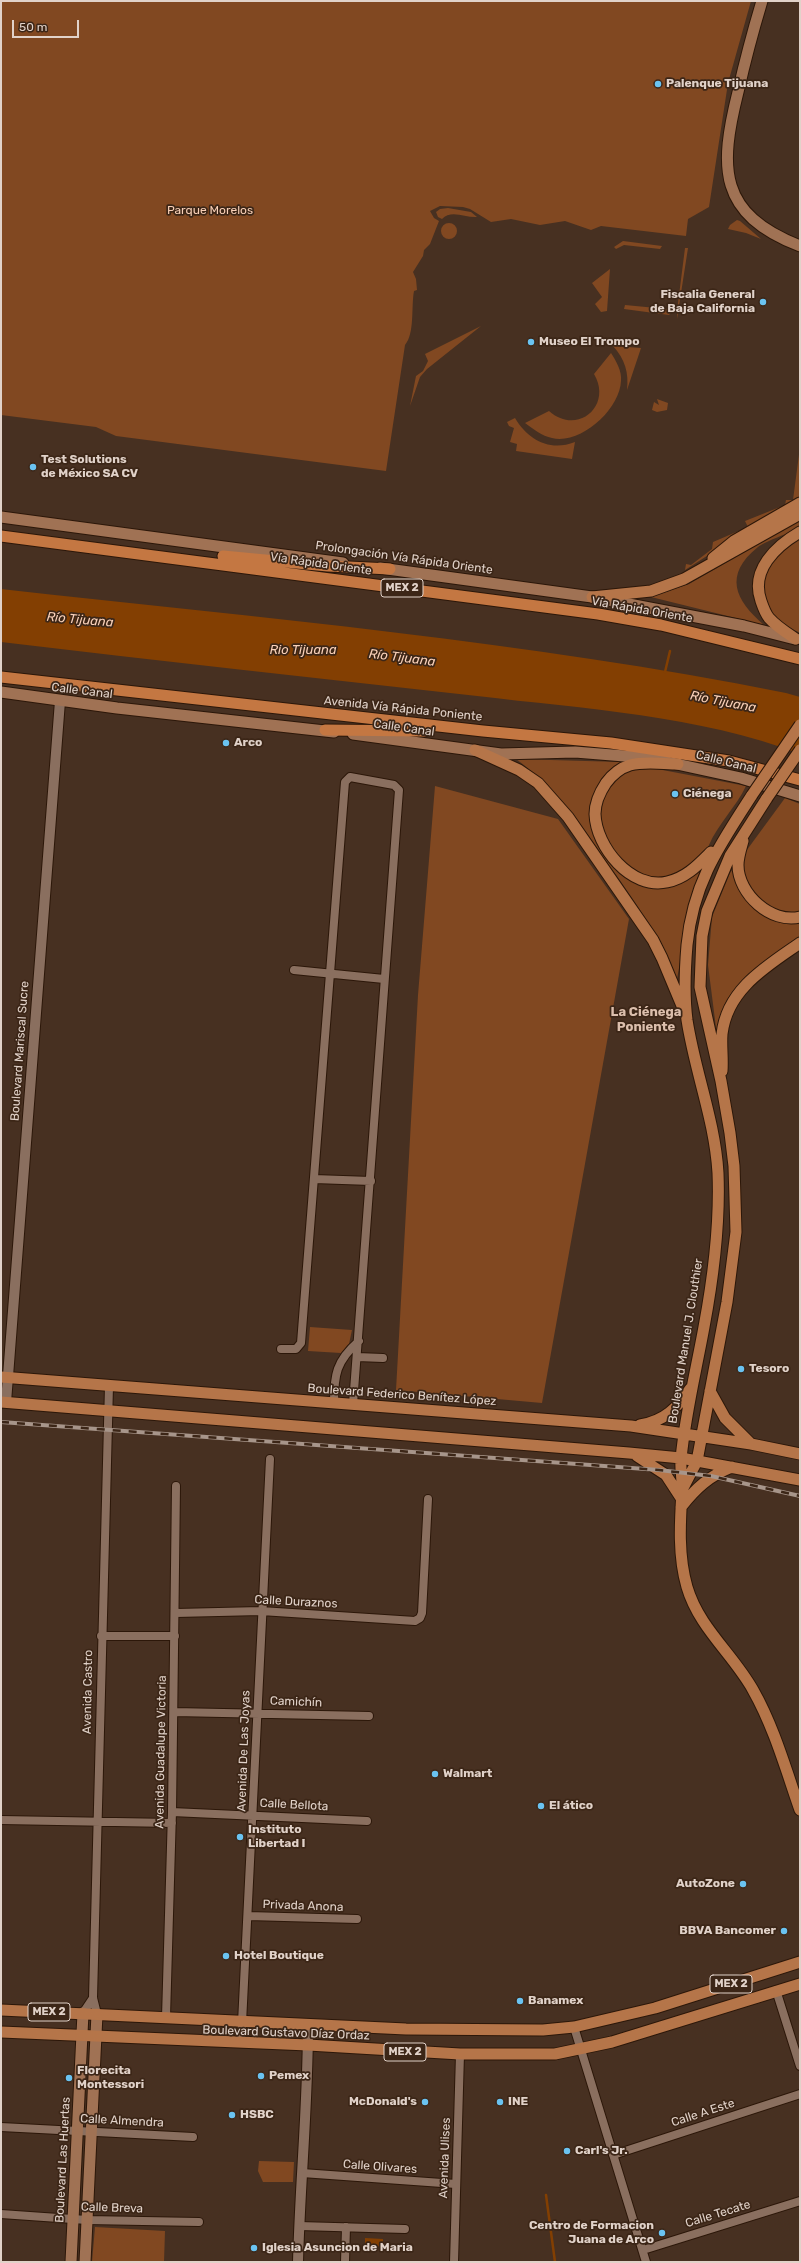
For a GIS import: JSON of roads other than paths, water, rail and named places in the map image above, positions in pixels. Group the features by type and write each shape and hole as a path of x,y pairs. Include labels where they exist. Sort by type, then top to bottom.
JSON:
{"highway":[{"name":"Vía Rápida Oriente","path":"1,536 154,554 598,614 697,633 800,659"},
{"path":"154,554 206,555 315,565 390,569"},
{"name":"Avenida Vía Rápida Poniente","path":"1,676 483,731 611,743 685,753 729,761 800,780"},
{"path":"325,730 483,731"}],"main road":[{"path":"762,1 731,120 726,171 738,203 752,219 773,235 800,246"},
{"path":"698,572 734,541 800,503"},
{"path":"592,597 651,591 672,584 698,572 800,514"},
{"name":"Prolongación Vía Rápida Oriente","path":"1,517 592,597 736,625 798,640"},
{"path":"798,640 768,617 759,589 762,568 769,556 780,545 800,532"},
{"name":"Calle Canal","path":"1,692 60,701 325,730 501,754 575,752 620,754 678,764 741,778 800,796"},
{"name":"Boulevard Manuel J. Clouthier","path":"800,725 725,837 705,873 690,921 687,946 687,1020 708,1108 718,1170 717,1216 709,1297 681,1458 683,1566 687,1586 696,1612 706,1629 754,1693 786,1769 800,1810"},
{"path":"476,750 519,770 538,783 568,817 653,940 662,958 687,1020"},
{"path":"681,1498 697,1461 727,1302 736,1232 734,1166 721,1081 700,987 702,936 707,911 715,887 730,856 800,750"},
{"path":"678,764 642,763 630,765 611,776 601,791 596,808 596,824 604,844 623,868 648,882 659,883 678,878 689,873 725,837"},
{"path":"747,830 738,865 744,886 757,903 765,910 787,918 800,917"},
{"path":"721,1081 722,1034 733,1002 754,976 800,943"},
{"name":"Boulevard Federico Benítez López","path":"5,1377 631,1426 751,1444 800,1454"},
{"path":"631,1426 653,1422 674,1411 693,1385"},
{"path":"710,1391 725,1418 751,1444"},
{"path":"4,1402 681,1458 733,1466 800,1480"},
{"path":"629,1453 645,1460 659,1470 672,1483 681,1498"},
{"path":"681,1498 711,1476 733,1466"},
{"name":"Boulevard Gustavo Díaz Ordaz","path":"1,2010 243,2020 308,2025 543,2030 574,2027 655,2008 800,1962"},
{"name":"Boulevard Gustavo Díaz Ordaz","path":"1,2032 308,2045 460,2054 555,2054 580,2050 624,2038 776,1990 800,1984"},
{"name":"Boulevard Las Huertas","path":"71,2262 83,2013"},
{"path":"85,2262 97,2014"}],"street":[{"name":"Boulevard Mariscal Sucre","path":"4,1402 60,701"},
{"path":"281,1349 296,1349 301,1343 345,782 350,777 394,785 399,790 384,980 371,1181 353,1404"},
{"path":"294,970 384,980"},
{"path":"314,1179 371,1181"},
{"path":"334,1403 338,1364 358,1341"},
{"path":"357,1357 383,1358"},
{"name":"Avenida Castro","path":"97,2014 93,1998 101,1636 109,1386"},
{"name":"Avenida De Las Joyas","path":"241,2043 254,1815 261,1610 270,1459"},
{"name":"Avenida Guadalupe Victoria","path":"166,2017 176,1613 176,1486"},
{"name":"Calle Duraznos","path":"176,1613 261,1610 416,1620 420,1618 422,1613 428,1499"},
{"path":"101,1636 175,1636"},
{"name":"Camichín","path":"174,1712 257,1712 369,1716"},
{"name":"Calle Bellota","path":"172,1812 367,1821"},
{"path":"1,1820 98,1820 172,1823"},
{"name":"Privada Anona","path":"248,1916 358,1919"},
{"path":"776,1990 800,2066"},
{"path":"83,2013 93,1998"},
{"path":"298,2262 308,2025"},
{"path":"574,2027 646,2262"},
{"name":"Avenida Ulises","path":"454,2262 460,2054"},
{"name":"Calle A Este","path":"613,2155 800,2094"},
{"name":"Calle Almendra","path":"1,2127 193,2137"},
{"name":"Calle Olivares","path":"302,2173 456,2184"},
{"name":"Calle Tecate","path":"643,2250 800,2201"},
{"name":"Calle Breva","path":"1,2214 87,2220 199,2222"},
{"path":"299,2226 405,2229"},
{"path":"345,2262 346,2227"}],"water":[{"name":"Rio Tijuana","path":"1,589 395,632 591,659 786,693 800,697 800,754 722,730 641,715 1,642"},
{"path":"365,2238 383,2239 383,2247 365,2245"}],"waterway":[{"path":"665,672 670,651"},
{"path":"546,2195 555,2262"}],"railway":[{"path":"1,1422 659,1470 711,1476 800,1496"}],"place":[{"name":"Palenque Tijuana","path":"658,84"},
{"name":"Fiscalia General de Baja California","path":"763,302"},
{"name":"Museo El Trompo","path":"531,342"},
{"name":"Test Solutions de México SA CV","path":"33,467"},
{"name":"Arco","path":"226,743"},
{"name":"Ciénega","path":"675,794"},
{"name":"Tesoro","path":"741,1369"},
{"name":"Walmart","path":"435,1774"},
{"name":"El ático","path":"541,1806"},
{"name":"Instituto Libertad I","path":"240,1837"},
{"name":"AutoZone","path":"743,1884"},
{"name":"BBVA Bancomer","path":"784,1931"},
{"name":"Hotel Boutique","path":"226,1956"},
{"name":"Banamex","path":"520,2001"},
{"name":"Pemex","path":"261,2076"},
{"name":"Florecita Montessori","path":"69,2078"},
{"name":"McDonald's","path":"425,2102"},
{"name":"INE","path":"500,2102"},
{"name":"HSBC","path":"232,2115"},
{"name":"Carl's Jr.","path":"567,2151"},
{"name":"Centro de Formacion Juana de Arco","path":"662,2233"},
{"name":"Iglesia Asuncion de Maria","path":"254,2248"}],"district":[{"name":"La Ciénega Poniente","path":"646,1020"}],"park label":[{"name":"Parque Morelos","path":"210,211"}],"water label":[{"name":"Río Tijuana","path":"80,620"},
{"name":"Río Tijuana","path":"402,658"},
{"name":"Río Tijuana","path":"723,702"}]}
